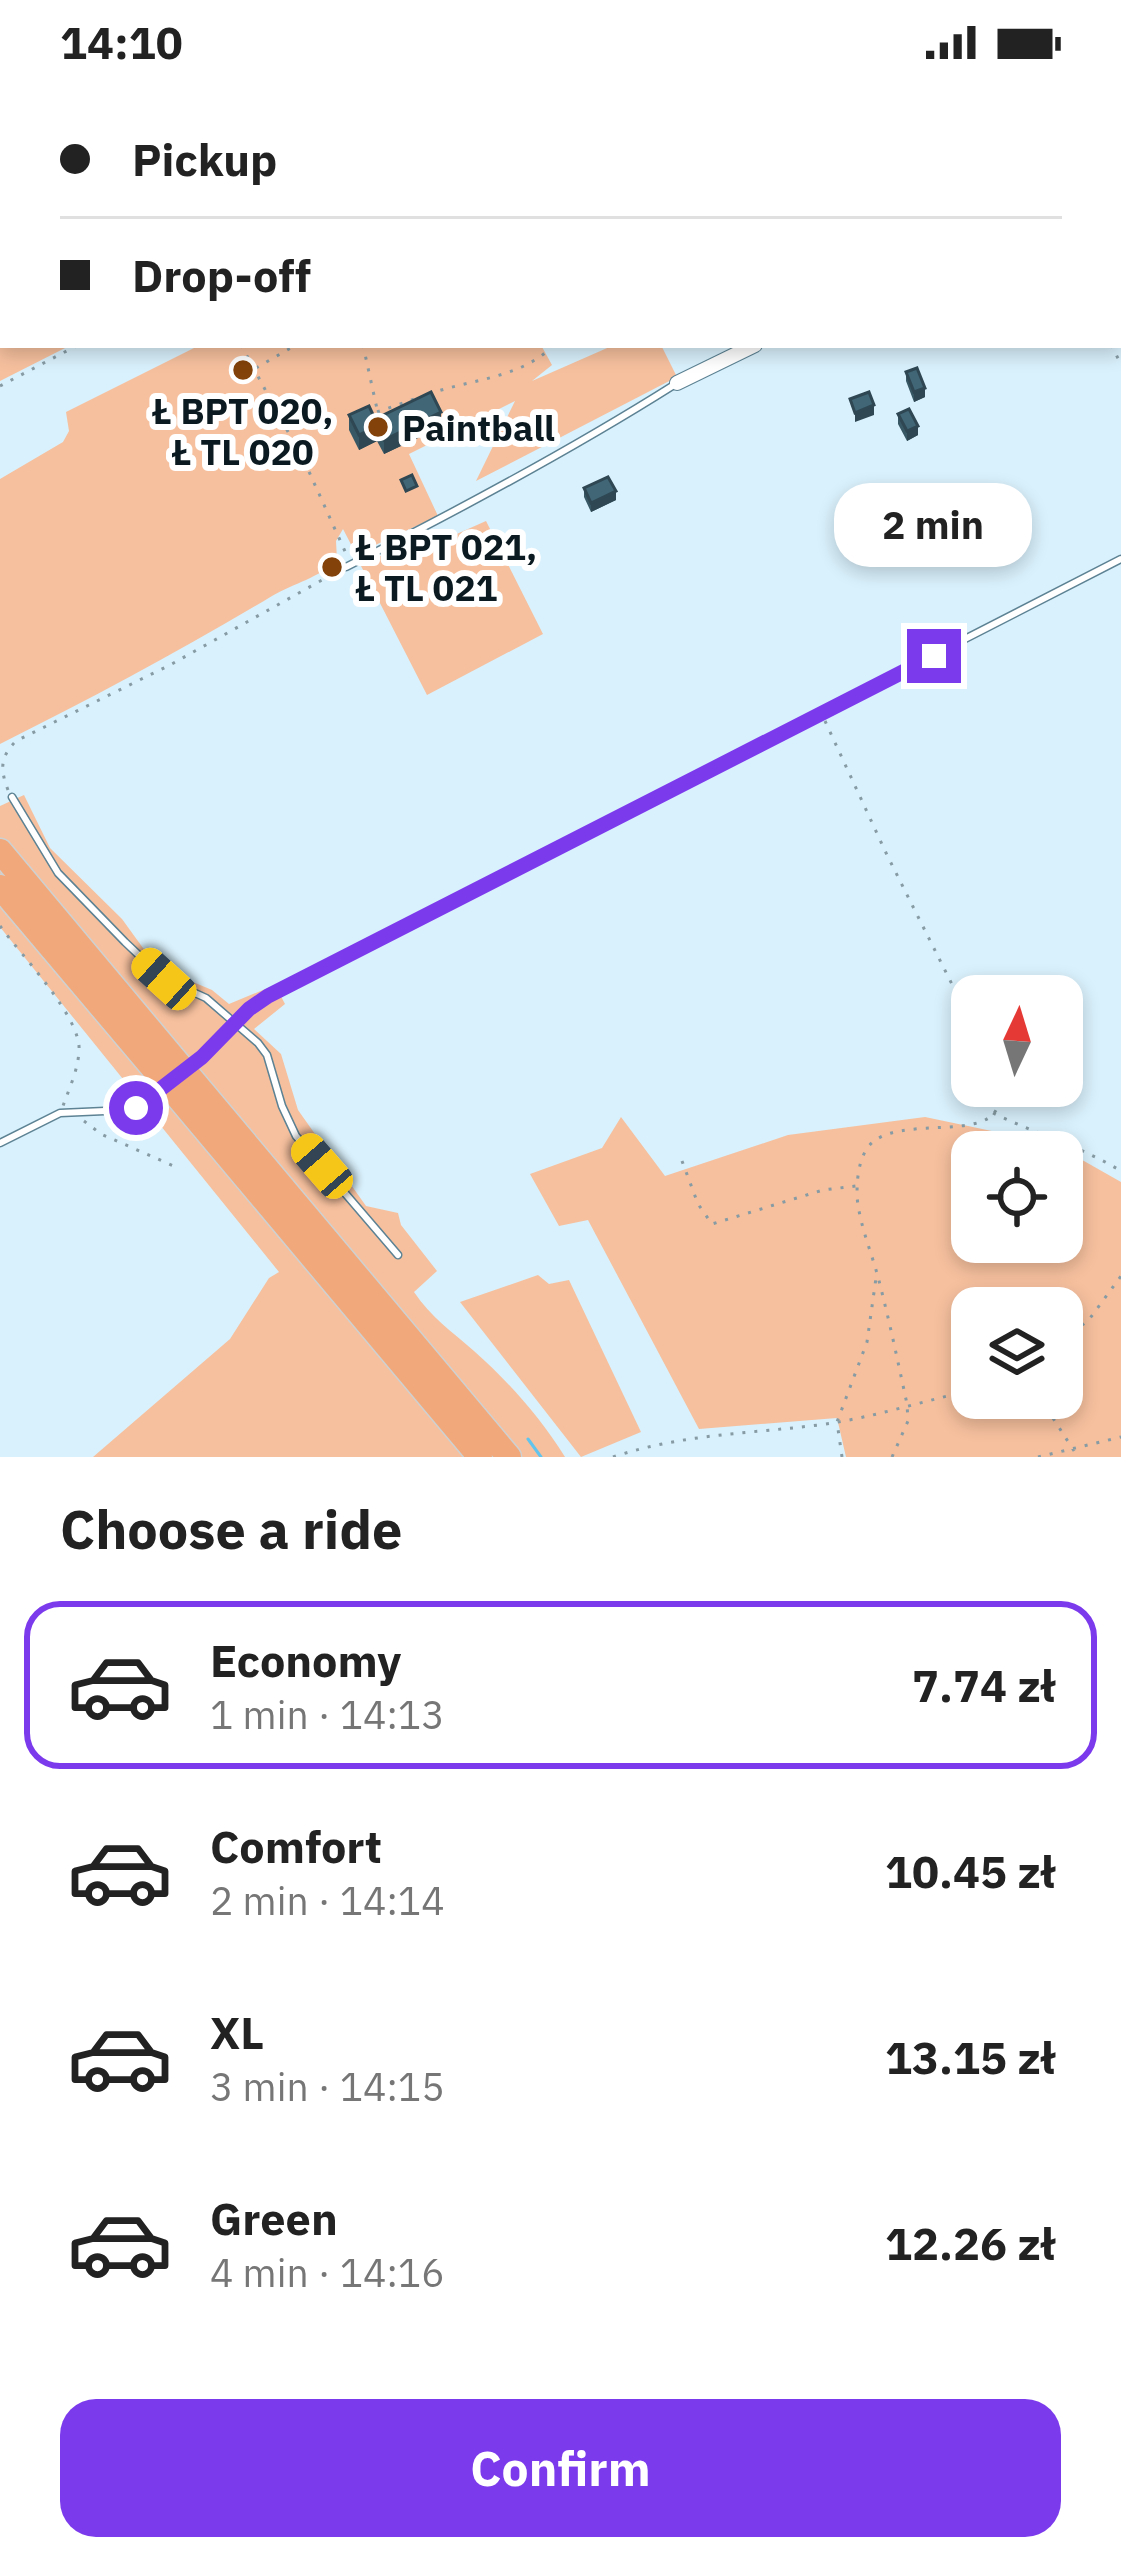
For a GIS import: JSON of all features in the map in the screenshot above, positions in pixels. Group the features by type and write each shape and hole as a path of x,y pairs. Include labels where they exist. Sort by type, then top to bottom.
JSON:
{"highway":[{"path":"3,870 480,1457"},
{"path":"176,1079 509,1457"}],"street":[{"path":"677,383 749,348"}],"lane":[{"path":"348,565 448,516 677,383"},
{"path":"0,1143 60,1113 128,1111 144,1104 249,1009 274,993 1121,559"},
{"path":"12,796 58,873 125,942 164,979 206,998 238,1022 267,1055 296,1136 398,1255"}],"path":[{"path":"0,386 72,348"},
{"path":"12,796 0,765 3,753 16,741 170,664 348,565 306,465 244,348"},
{"path":"254,369 291,348"},
{"path":"363,348 383,430"},
{"path":"377,412 529,364 545,353 542,348"},
{"path":"823,713 951,982"},
{"path":"0,926 64,1009 78,1035 80,1052 60,1113 82,1119 101,1135 176,1167"},
{"path":"892,1457 908,1421 908,1405 860,1214 858,1186 865,1151 877,1136 910,1127 960,1129 993,1113 995,1107"},
{"path":"993,1113 1091,1153 1121,1171"},
{"path":"682,1161 698,1204 712,1224 823,1190 858,1186"},
{"path":"842,1457 837,1422 867,1342 876,1270"},
{"path":"1083,1325 1121,1276"},
{"path":"613,1457 648,1445 726,1432 837,1422 951,1395"},
{"path":"1054,1419 1078,1457"},
{"path":"1038,1457 1121,1437"}],"shaded area":[{"path":"0,348 65,348 0,381"},
{"path":"194,348 543,348 552,365 532,381 607,348 662,348 677,377 476,481 515,401 409,454 438,516 356,554 343,529 336,541 337,560 322,571 0,744 0,479 63,442 69,431 66,412"},
{"path":"486,521 543,634 427,695 361,566 407,542 414,553"},
{"path":"24,795 50,848 122,919 143,948 174,974 212,990 229,1004 275,985 285,1004 254,1029 281,1054 298,1110 366,1206 398,1213 401,1225 437,1271 414,1292 512,1388 565,1457 93,1457 230,1339 269,1278 279,1272 0,927 0,806"},
{"path":"621,1117 665,1176 788,1135 925,1117 992,1131 951,1131 951,1263 1083,1263 1083,1160 1121,1182 1121,1457 846,1457 837,1418 699,1429 588,1220 559,1226 530,1174 602,1148"},
{"path":"538,1275 549,1284 569,1280 641,1432 581,1457 460,1302"}],"building":[{"path":"917,368 925,388 914,392 906,372"},
{"path":"431,392 441,412 384,440 377,426 359,435 349,415 369,406 375,419"},
{"path":"869,392 874,405 855,413 850,399"},
{"path":"909,409 918,426 907,431 898,414"},
{"path":"412,475 417,486 406,491 401,480"},
{"path":"608,477 616,491 591,503 584,488"}],"waterway":[{"path":"528,1439 541,1457"}],"place":[{"name":"Ł BPT 020, Ł TL 020","path":"243,370"},
{"name":"Paintball","path":"378,427"},
{"name":"Ł BPT 021, Ł TL 021","path":"332,567"}],"route":[{"path":"136,1108 202,1057 268,996 934,656"}]}
